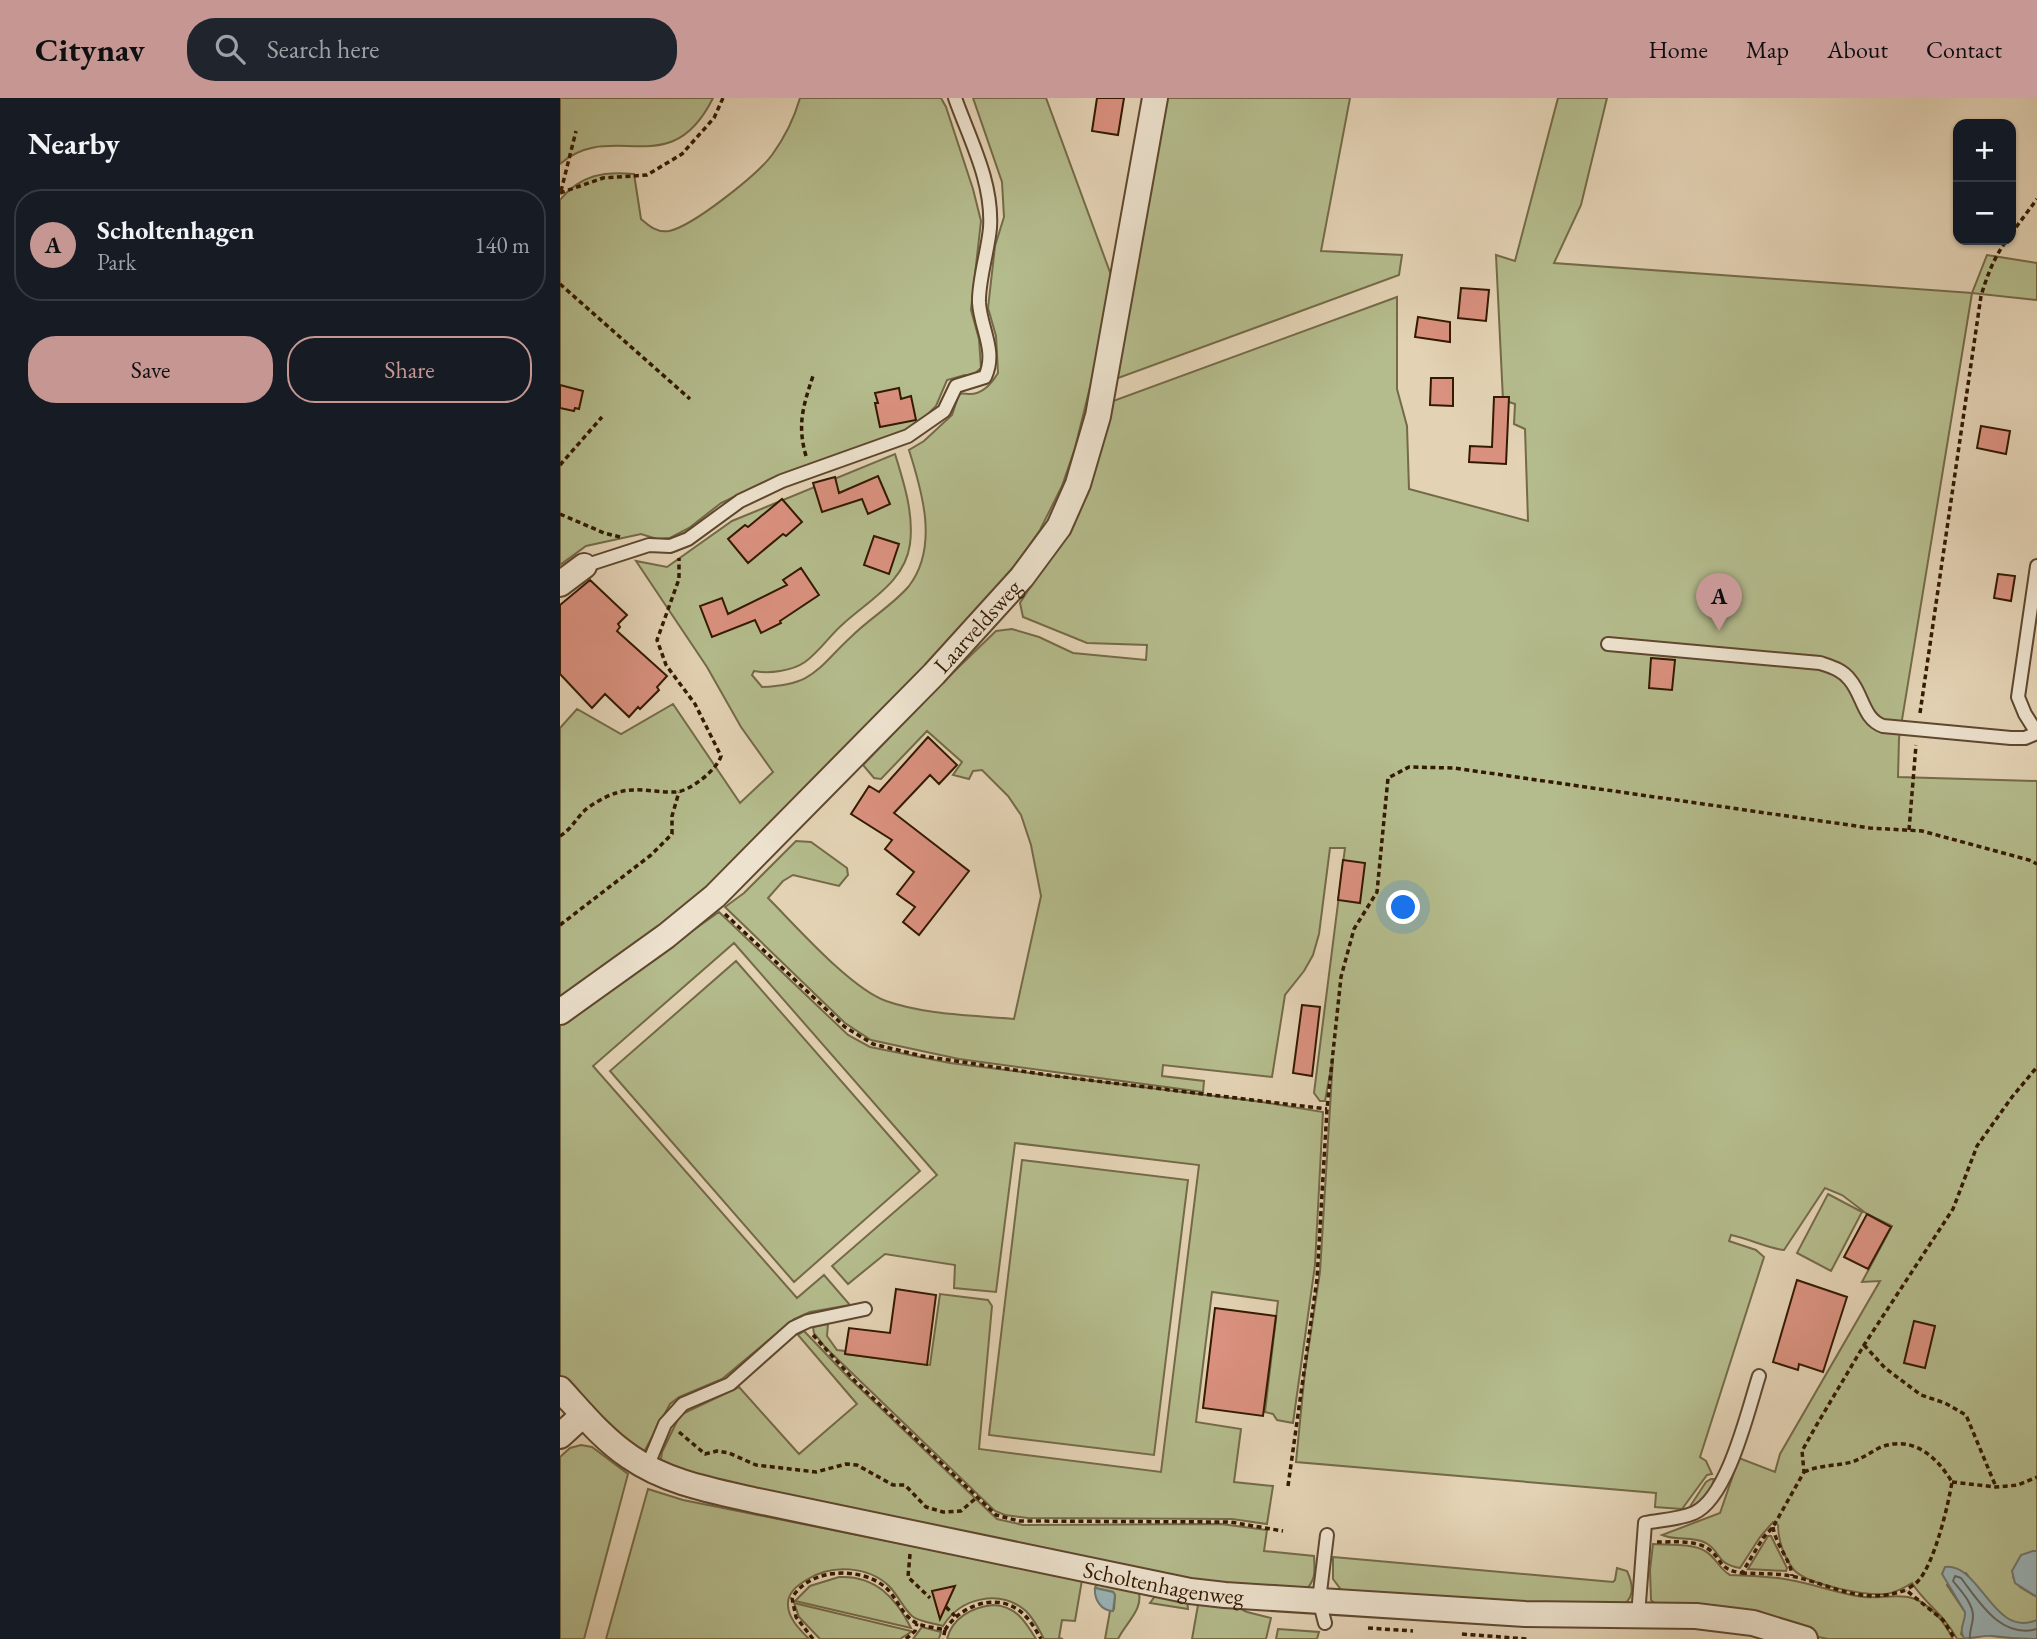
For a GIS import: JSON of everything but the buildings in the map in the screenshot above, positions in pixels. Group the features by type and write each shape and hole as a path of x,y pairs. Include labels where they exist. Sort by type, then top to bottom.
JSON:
{"street":[{"name":"Laarveldsweg","path":"560,1012 666,936 710,900 934,674 1022,577 1059,527 1078,484 1098,416 1155,98"},
{"path":"560,584 584,566"},
{"name":"Scholtenhagenweg","path":"560,1389 583,1415 631,1458 690,1485 1190,1591 1322,1611 1659,1615 1726,1619 1753,1623 1805,1639"},
{"path":"560,1436 583,1415"}],"lane":[{"path":"584,566 649,545 670,546 688,539 740,501 811,471 908,436 944,411 956,386 985,377 991,365 988,337 979,303 990,227 989,190 955,98"},
{"path":"1608,644 1820,663 1839,669 1850,680 1870,719 1883,726 2025,738 2037,733 2018,697 2037,566"},
{"path":"647,1467 665,1424 683,1404 730,1384 793,1328 803,1323 865,1309"},
{"path":"1638,1616 1645,1523 1695,1513 1715,1494 1731,1465 1759,1376"},
{"path":"1322,1611 1326,1535"}],"path":[{"path":"561,192 603,178 647,175 682,154 714,118 723,98"},
{"path":"561,192 576,131"},
{"path":"2016,227 2037,198"},
{"path":"1909,830 1915,730 1981,296 1986,277 2003,245"},
{"path":"560,284 690,399"},
{"path":"811,471 801,437 802,409 813,376"},
{"path":"560,465 602,416"},
{"path":"560,514 604,533 649,545"},
{"path":"560,836 566,833 585,810 617,792 648,789 679,792 719,765 721,756 695,704 666,665 657,640 679,579 679,554 670,546"},
{"path":"1288,1486 1317,1279 1327,1109 1341,976 1354,929 1377,892 1388,778 1409,767 1454,768 1870,828 1909,830 2037,864"},
{"path":"560,925 651,855 672,834 671,816 679,792"},
{"path":"710,900 845,1027 873,1044 922,1056 1055,1076 1327,1109"},
{"path":"1742,1573 1763,1538 1773,1527 1804,1472 1802,1451 1864,1345 1953,1209 1977,1146 2037,1067"},
{"path":"803,1323 855,1381 996,1514 1019,1521 1230,1522 1283,1531"},
{"path":"1864,1345 1885,1368 1921,1395 1945,1403 1966,1415 1996,1487"},
{"path":"665,1424 684,1434 705,1454 717,1451 729,1453 756,1465 817,1472 846,1464 857,1465 893,1485 905,1486 926,1507 943,1512 961,1511 976,1498"},
{"path":"1645,1541 1702,1546 1709,1550 1724,1568 1742,1573 1792,1576 1825,1588 1857,1594 1889,1596 1906,1590 1919,1580 1930,1563 1952,1482 1942,1465 1925,1450 1912,1445 1882,1447 1862,1459 1804,1472"},
{"path":"1952,1482 1996,1487 2018,1485 2037,1477"},
{"path":"1773,1527 1776,1541 1792,1576"},
{"path":"915,1533 908,1577 930,1598"},
{"path":"813,1639 796,1617 792,1598 805,1584 834,1574 855,1574 872,1579 893,1594 911,1620 945,1630"},
{"path":"1906,1590 1944,1620 1955,1639"},
{"path":"943,1639 945,1630 956,1616 966,1609 986,1602 1002,1602 1025,1615 1041,1639"},
{"path":"946,1606 956,1616"},
{"path":"906,1639 915,1631 917,1623"},
{"path":"1455,1634 1527,1639"}],"green space":[{"path":"560,98 713,98 696,124 678,139 659,145 600,147 580,152 560,164"},
{"path":"800,98 941,98 973,189 981,221 971,310 979,339 981,368 972,376 947,380 936,406 914,428 754,487 721,503 689,528 670,538 657,539 641,534 586,546 560,565 560,200 576,185 593,176 634,174 641,219 661,231 680,227 724,199 764,164 785,135"},
{"path":"973,98 1046,98 1111,275 1093,375 1075,448 1062,486 1040,530 970,620 731,874 560,1001 560,728 577,709 621,734 673,704 740,803 773,772 741,727 707,667 636,561 667,567 732,521 895,454 911,521 910,544 901,569 884,589 838,628 805,662 780,671 754,671 752,675 762,687 794,683 814,673 859,629 903,593 918,571 926,537 925,519 919,483 909,450 924,441 952,415 959,394 975,394 983,390 998,373 996,336 988,308 995,246 1004,217 1002,182"},
{"path":"1162,98 1350,98 1321,251 1402,255 1399,275 1110,381"},
{"path":"1558,98 1607,98 1581,205 1554,263 1972,293 1899,738 1898,777 2037,781 2037,1551 2033,1551 2013,1577 2020,1587 2037,1597 2037,1620 2026,1624 2015,1623 1996,1611 1966,1573 1947,1585 1966,1617 1961,1634 1966,1639 1957,1639 1912,1583 1894,1592 1878,1594 1838,1588 1801,1575 1787,1560 1782,1549 1778,1525 1773,1522 1740,1568 1722,1561 1706,1543 1662,1535 1720,1513 1739,1458 1775,1472 1780,1454 1880,1281 1862,1282 1892,1226 1867,1214 1842,1195 1825,1188 1784,1250 1731,1235 1729,1241 1756,1250 1764,1257 1700,1457 1706,1461 1712,1474 1707,1475 1682,1509 1655,1507 1656,1493 1296,1462 1305,1371 1320,1272 1333,1058 1325,1101 1320,1101 1314,1093 1345,848 1330,848 1319,934 1313,955 1285,995 1272,1077 1163,1065 1162,1076 1204,1081 1203,1092 959,1059 871,1040 845,1023 725,907 744,893 796,841 811,842 847,868 848,875 839,886 793,875 783,881 768,898 840,970 872,994 901,1006 949,1014 1014,1019 1041,896 1031,845 1021,815 1008,796 982,770 973,771 969,779 953,775 962,762 927,731 881,779 874,778 863,765 996,631 1012,629 1039,637 1073,653 1146,660 1147,645 1087,643 1023,617 1020,603 1060,540 1105,404 1397,297 1397,389 1407,426 1409,489 1528,521 1525,429 1514,424 1515,404 1503,400 1496,255 1515,261"},
{"path":"1987,255 2037,263 2037,300 1972,293"},
{"path":"719,912 848,1035 870,1047 950,1063 1323,1112 1315,1265 1293,1423 1277,1420 1273,1414 1265,1412 1278,1301 1212,1292 1196,1422 1241,1429 1234,1482 1273,1486 1267,1524 1232,1519 1028,1518 1005,1515 995,1511 826,1348 814,1333 813,1327 828,1324 827,1336 837,1350 845,1351 845,1354 930,1365 940,1294 988,1300 992,1306 979,1449 1161,1472 1199,1165 1015,1143 996,1292 954,1288 955,1265 885,1254 848,1284 832,1266 937,1175 734,943 593,1066 797,1298 824,1275 850,1305 810,1312 794,1319 722,1379 679,1397 670,1404 644,1452 638,1452 560,1379 560,1024"},
{"path":"736,961 920,1171 794,1282 610,1071"},
{"path":"1022,1160 1188,1180 1154,1455 989,1435"},
{"path":"1828,1194 1862,1212 1831,1271 1797,1253"},
{"path":"804,1331 849,1378 997,1519 1023,1525 1221,1524 1267,1530 1264,1551 1314,1556 1313,1580 1304,1592 1169,1579 797,1501 664,1466 662,1452 680,1415 739,1387 799,1454 857,1404 798,1335"},
{"path":"581,1445 592,1447 628,1474 584,1639 560,1639 560,1457 570,1448"},
{"path":"1714,1479 1713,1484 1706,1497 1689,1508 1706,1482"},
{"path":"648,1489 683,1500 1082,1580 1075,1621 1062,1620 1059,1638 1063,1639 1044,1639 1026,1611 1016,1604 993,1598 982,1599 960,1608 943,1626 912,1616 889,1586 871,1574 839,1569 808,1579 790,1595 789,1613 809,1639 606,1639"},
{"path":"1768,1536 1771,1536 1787,1568 1786,1571 1748,1569"},
{"path":"1653,1544 1700,1548 1730,1575 1783,1579 1864,1597 1912,1598 1937,1615 1953,1639 1828,1639 1654,1603 1651,1600 1650,1570"},
{"path":"1333,1557 1613,1582 1617,1568 1627,1571 1632,1592 1628,1601 1618,1607 1345,1595 1333,1579"},
{"path":"839,1577 863,1580 883,1590 911,1628 795,1601 810,1586"},
{"path":"1097,1583 1138,1589 1137,1609 1118,1639 1105,1639 1110,1611 1114,1609 1115,1595 1113,1592 1095,1588"},
{"path":"1158,1592 1187,1598 1188,1609 1150,1603"},
{"path":"1203,1599 1225,1601 1247,1612 1271,1618 1266,1639 1192,1639 1198,1605"},
{"path":"794,1603 911,1632 900,1639 820,1639 799,1617"},
{"path":"993,1605 1014,1611 1036,1639 947,1639 953,1625 964,1615"},
{"path":"922,1627 941,1632 939,1639 913,1639"},
{"path":"1278,1629 1319,1632 1317,1639 1276,1639"}],"water":[{"path":"2037,1551 2037,1597 2015,1583 2012,1571 2021,1555"},
{"path":"1945,1567 1957,1569 1968,1576 1998,1611 2009,1619 2022,1623 2037,1620 2037,1639 1988,1636 1964,1638 1962,1631 1965,1612 1942,1574"},
{"path":"1095,1588 1113,1592 1113,1611 1099,1604"}],"place":[{"name":"Scholtenhagen","path":"1719,631"}]}
